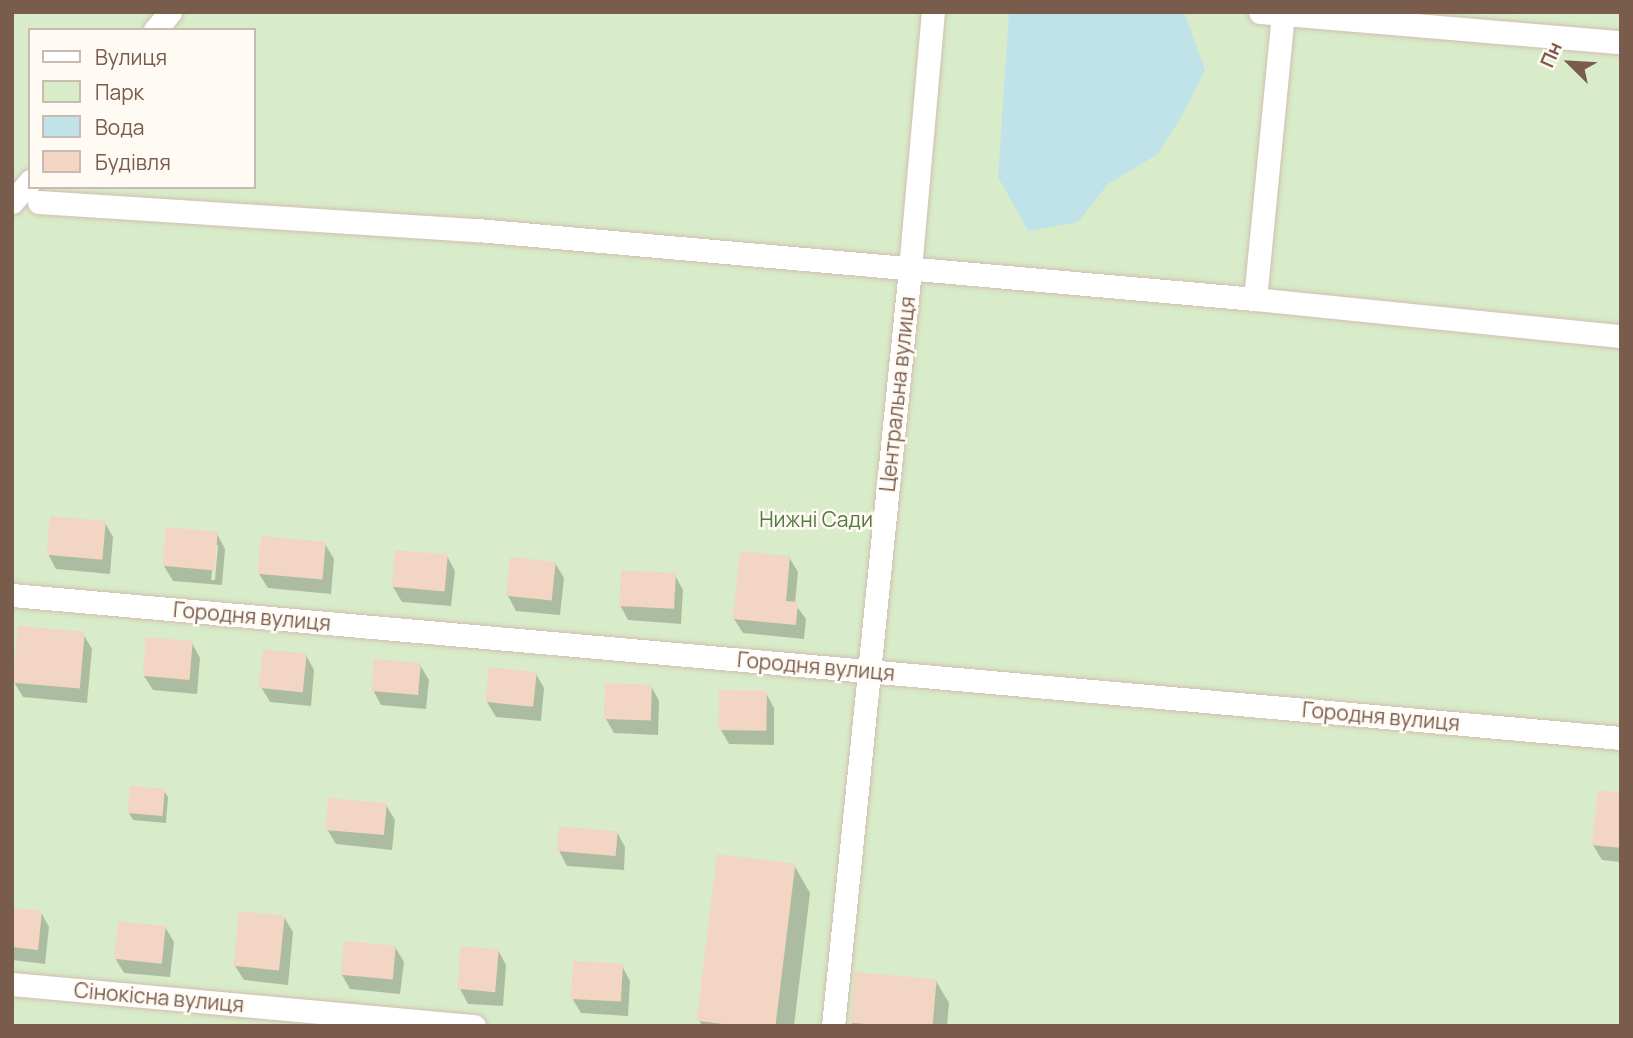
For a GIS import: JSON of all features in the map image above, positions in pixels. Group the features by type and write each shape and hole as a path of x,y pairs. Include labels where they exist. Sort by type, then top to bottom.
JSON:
{"street":[{"path":"157,28 170,12"},
{"name":"Центральна вулиця","path":"833,1026 911,269 933,12"},
{"path":"1255,299 1271,13 1621,42"},
{"path":"12,202 34,192 1255,299 1621,337"},
{"name":"Городня вулиця","path":"12,594 1621,738"},
{"name":"Сінокісна вулиця","path":"12,984 474,1026"}],"green space":[{"name":"Нижні Сади","path":"12,12 1621,12 1621,1026 12,1026"}],"water":[{"path":"1009,12 1184,12 1205,70 1184,112 1158,154 1108,184 1078,222 1028,231 998,177"}],"building":[{"path":"50,516 106,521 102,560 47,555"},
{"path":"166,527 218,532 214,570 163,566"},
{"path":"261,536 326,542 322,580 258,574"},
{"path":"395,550 448,555 445,591 392,587"},
{"path":"740,551 790,556 786,601 798,602 796,625 733,619"},
{"path":"510,557 556,562 552,601 506,596"},
{"path":"621,570 676,573 674,609 619,606"},
{"path":"18,626 85,632 80,689 13,683"},
{"path":"146,637 193,641 189,680 143,676"},
{"path":"263,649 307,654 303,692 259,688"},
{"path":"374,659 421,663 418,695 371,691"},
{"path":"489,667 537,672 533,707 485,702"},
{"path":"605,683 652,685 651,721 604,719"},
{"path":"719,690 767,691 766,731 718,730"},
{"path":"130,786 165,789 163,816 128,813"},
{"path":"1598,790 1621,793 1621,848 1592,845"},
{"path":"328,798 387,803 384,835 325,830"},
{"path":"559,826 618,831 616,856 557,851"},
{"path":"717,854 795,864 775,1026 739,1026 697,1021"},
{"path":"12,908 42,911 38,950 12,947"},
{"path":"239,911 285,916 279,971 233,966"},
{"path":"118,921 166,926 162,964 114,959"},
{"path":"344,941 396,946 393,979 341,975"},
{"path":"461,946 499,949 495,992 457,989"},
{"path":"573,961 623,964 621,1002 571,999"},
{"path":"855,972 937,979 933,1026 851,1023"}]}
